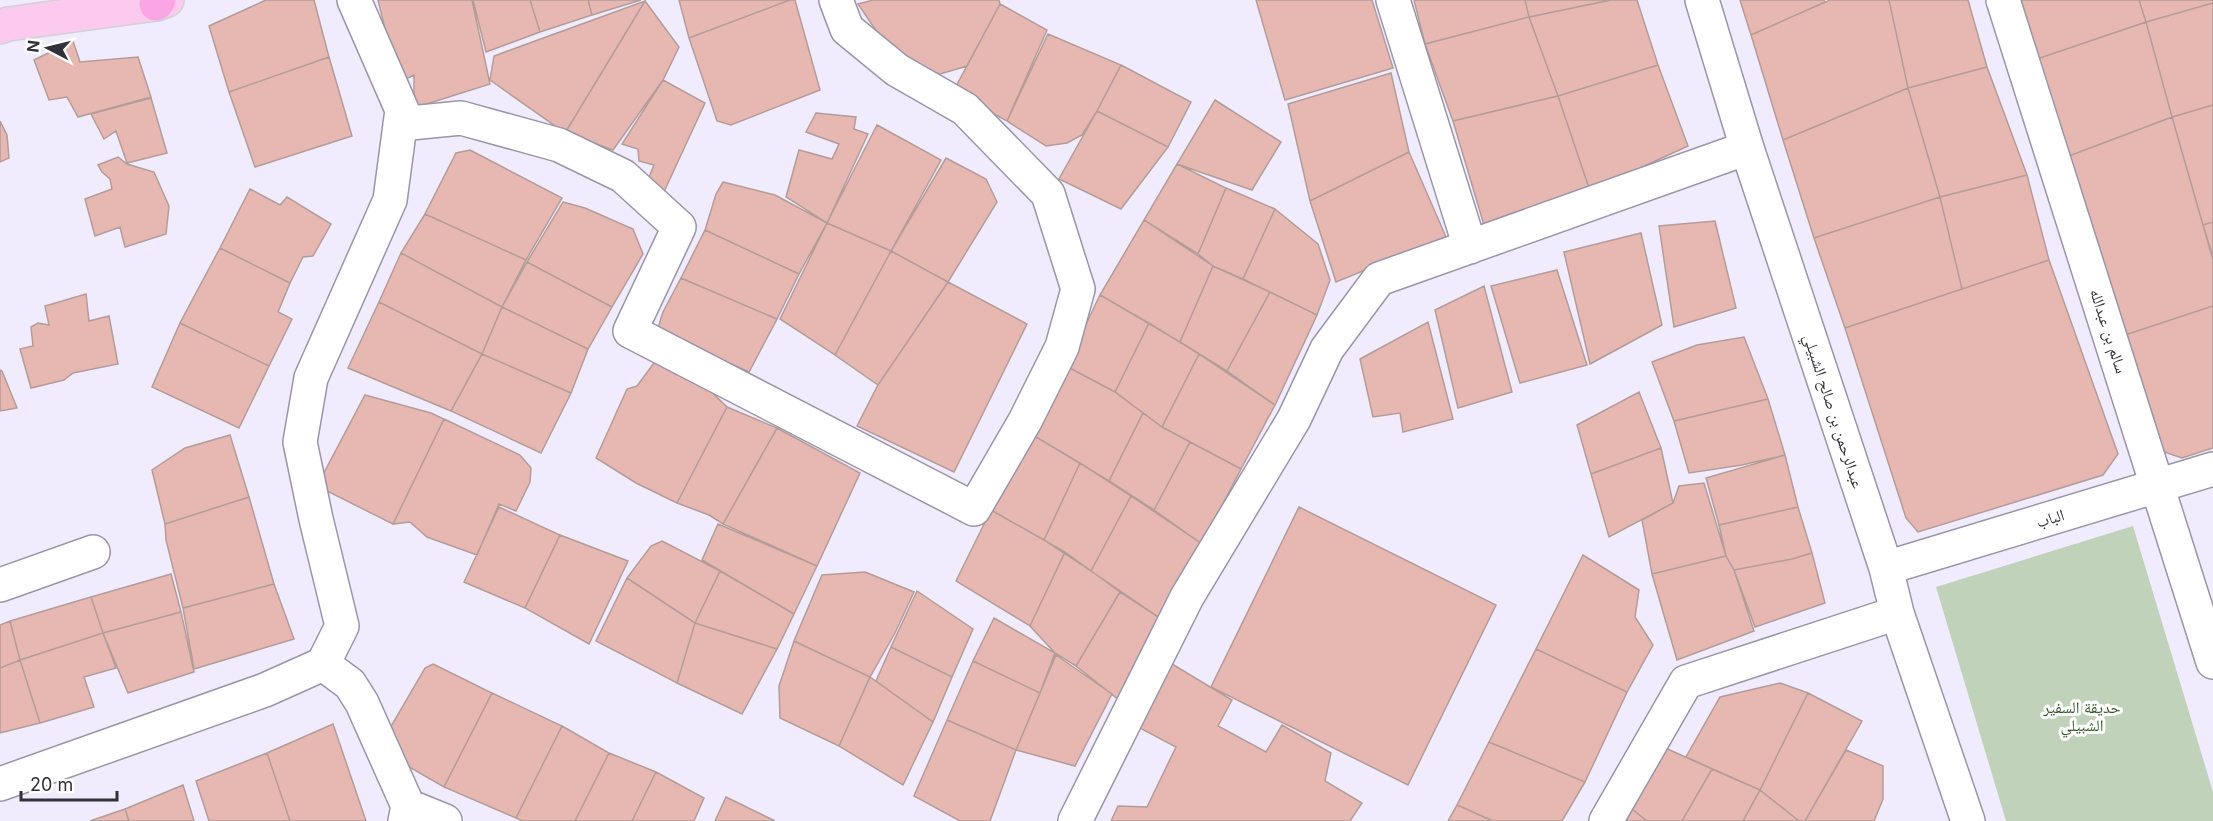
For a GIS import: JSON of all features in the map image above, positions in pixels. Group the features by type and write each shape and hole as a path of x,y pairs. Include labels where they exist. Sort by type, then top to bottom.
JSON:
{"main road":[{"path":"0,27 161,1"}],"street":[{"path":"0,784 266,690 324,664 342,626 300,442 311,378 390,200 402,110 354,0"},
{"path":"400,124 461,118 559,145 623,176 679,227 630,331 974,509 1025,421 1062,347 1078,289 1048,194 965,109 897,70 847,29 836,0"},
{"path":"1393,0 1470,247"},
{"name":"عبدالرحمن بن صالح الشبيلي","path":"1702,0 1747,148 1886,568 1897,613 1968,821"},
{"name":"سالم بن عبدالله","path":"2003,0 2213,662"},
{"path":"1075,821 1187,597 1294,419 1327,349 1379,279 1747,148"},
{"name":"الباب","path":"1886,568 2213,469"},
{"path":"0,585 93,552"},
{"path":"1606,821 1686,682 1897,613"},
{"path":"324,664 350,684 362,703 406,813 445,821"}],"green space":[{"name":"حديقة السفير الشبيلي","path":"2133,526 2213,792 2213,821 2006,821 1936,587"}],"building":[{"path":"266,0 314,0 329,57 229,92 209,26"},
{"path":"378,0 472,0 490,84 414,108 414,75 398,83"},
{"path":"473,0 530,0 540,32 486,52"},
{"path":"530,0 588,0 592,15 540,32"},
{"path":"588,0 641,0 592,15"},
{"path":"679,0 790,0 689,38"},
{"path":"795,0 820,90 731,125 717,121 689,38"},
{"path":"873,0 999,0 1000,4 967,66 940,74 900,66 858,4"},
{"path":"1256,0 1372,0 1393,68 1285,100"},
{"path":"1414,0 1525,0 1529,17 1425,44"},
{"path":"1525,0 1611,0 1529,17"},
{"path":"1611,0 1637,0 1658,65 1558,96 1529,17"},
{"path":"1740,0 1824,0 1825,2 1751,35"},
{"path":"1830,0 1889,0 1908,88 1783,140 1751,35"},
{"path":"1889,0 1968,0 1987,67 1908,88"},
{"path":"2017,0 2139,0 2146,22 2037,59"},
{"path":"2139,0 2213,0 2213,3 2146,22"},
{"path":"645,1 565,133 490,80 494,56"},
{"path":"645,1 679,47 663,80 613,150 565,133"},
{"path":"2213,3 2213,105 2172,117 2146,22"},
{"path":"1000,4 1047,30 1007,121 953,92"},
{"path":"1529,17 1558,96 1453,121 1425,44"},
{"path":"2146,22 2172,117 2069,156 2037,59"},
{"path":"1048,34 1121,65 1082,135 1067,143 1046,146 1007,121"},
{"path":"73,41 80,62 138,57 151,97 78,117 67,97 49,100 34,60"},
{"path":"329,57 352,136 255,167 229,92"},
{"path":"1121,65 1191,102 1168,147 1097,111"},
{"path":"1658,65 1688,146 1590,191 1558,96"},
{"path":"1987,67 2027,175 1940,197 1908,88"},
{"path":"1391,73 1409,152 1310,201 1288,104"},
{"path":"663,80 705,103 662,196 644,189 654,165 639,161 638,149 622,144"},
{"path":"1908,88 1940,197 1814,238 1783,140"},
{"path":"1558,96 1590,191 1484,225 1453,121"},
{"path":"151,98 167,153 127,163 116,131 104,139 91,114"},
{"path":"1215,100 1281,142 1252,190 1177,164"},
{"path":"2213,105 2213,222 2203,225 2172,117"},
{"path":"1097,111 1168,147 1121,209 1059,179"},
{"path":"816,113 856,117 854,129 868,134 827,223 786,197 799,150 832,159 839,144 806,132"},
{"path":"2172,117 2213,260 2213,306 2125,335 2069,156"},
{"path":"0,121 7,135 9,158 0,162"},
{"path":"877,125 941,160 891,251 827,223"},
{"path":"470,150 562,198 526,260 425,214 456,153"},
{"path":"1409,152 1446,237 1336,282 1310,201"},
{"path":"118,157 127,164 154,172 169,206 166,234 125,247 120,227 95,236 85,199 112,189 110,179 98,165"},
{"path":"946,158 986,179 997,202 948,282 891,251"},
{"path":"1177,164 1226,188 1198,254 1144,220"},
{"path":"2027,175 2049,260 1962,289 1940,197"},
{"path":"723,182 775,195 827,223 799,274 705,230 716,194"},
{"path":"1226,188 1275,209 1243,279 1213,266 1198,254"},
{"path":"250,189 280,205 287,197 331,224 313,256 303,257 290,283 220,248"},
{"path":"1940,197 1962,289 1845,328 1814,238"},
{"path":"563,202 585,208 633,229 643,254 612,307 527,262"},
{"path":"1275,209 1318,244 1330,280 1317,315 1243,279"},
{"path":"425,214 526,260 502,307 401,253"},
{"path":"1144,220 1213,266 1180,342 1100,295"},
{"path":"1715,221 1736,308 1674,327 1659,226"},
{"path":"2213,222 2213,257 2203,225"},
{"path":"827,223 891,251 835,355 780,319"},
{"path":"705,230 799,274 777,319 681,278"},
{"path":"1641,233 1662,325 1590,364 1564,252"},
{"path":"220,248 290,283 278,312 292,319 269,366 180,323"},
{"path":"891,251 948,282 878,385 835,355"},
{"path":"401,253 502,307 482,354 379,302"},
{"path":"2049,260 2118,454 2103,475 1918,532 1906,518 1845,328"},
{"path":"527,262 612,307 588,349 502,307"},
{"path":"1213,266 1270,292 1227,371 1180,342"},
{"path":"1557,270 1587,365 1520,383 1491,286"},
{"path":"681,278 777,319 749,372 657,331 663,312"},
{"path":"948,282 1027,324 954,472 857,426 878,385"},
{"path":"1484,286 1512,392 1458,408 1435,310"},
{"path":"1270,292 1317,315 1275,405 1227,371"},
{"path":"86,294 89,321 109,316 118,364 73,373 64,380 31,388 20,349 33,346 31,327 38,323 49,325 45,306"},
{"path":"1100,295 1149,323 1115,392 1066,366"},
{"path":"379,302 482,354 451,411 348,368"},
{"path":"2213,306 2213,448 2182,458 2164,452 2125,335"},
{"path":"502,307 588,349 571,393 482,354"},
{"path":"1428,322 1453,419 1403,432 1400,413 1373,417 1360,359"},
{"path":"180,323 269,366 239,428 152,387"},
{"path":"1149,323 1199,354 1162,427 1115,392"},
{"path":"1744,337 1768,399 1674,421 1652,362 1697,345"},
{"path":"482,354 571,393 541,453 451,411"},
{"path":"1199,354 1275,405 1241,469 1162,427"},
{"path":"654,363 700,381 727,407 677,503 636,483 596,458 627,389 637,386"},
{"path":"1066,366 1115,392 1143,413 1109,481 1031,434"},
{"path":"0,370 2,371 17,408 0,411"},
{"path":"1639,392 1661,448 1591,474 1577,425"},
{"path":"365,395 431,413 444,419 393,524 317,486"},
{"path":"1768,399 1785,455 1742,465 1689,473 1674,421"},
{"path":"727,407 777,428 723,524 709,515 677,503"},
{"path":"1143,413 1162,427 1190,442 1154,510 1109,481"},
{"path":"444,419 520,455 531,468 530,482 516,511 499,504 477,555 427,537 410,522 393,524"},
{"path":"777,428 860,473 817,566 723,524"},
{"path":"1031,434 1080,463 1044,540 991,510"},
{"path":"230,435 249,497 165,524 152,470 185,448"},
{"path":"1190,442 1241,469 1202,544 1154,510"},
{"path":"1661,448 1673,503 1609,537 1591,474"},
{"path":"1785,455 1798,507 1719,525 1706,478"},
{"path":"1080,463 1131,496 1091,571 1044,540"},
{"path":"1704,483 1726,556 1652,574 1642,520 1673,503 1679,486"},
{"path":"1131,496 1202,544 1163,620 1091,571"},
{"path":"249,497 274,584 183,608 166,540 165,524"},
{"path":"499,507 560,535 525,608 464,582"},
{"path":"1299,507 1496,605 1408,785 1211,687"},
{"path":"1798,507 1812,553 1734,570 1726,556 1719,525"},
{"path":"991,510 1065,552 1030,626 956,581"},
{"path":"718,524 817,566 794,614 702,560"},
{"path":"560,535 628,561 589,644 525,608"},
{"path":"662,541 720,571 695,623 627,578 651,546"},
{"path":"1065,552 1120,592 1076,666 1055,653 1030,626"},
{"path":"1812,553 1825,603 1755,627 1734,570"},
{"path":"1583,555 1639,590 1635,617 1653,645 1627,692 1536,649"},
{"path":"1726,556 1734,570 1754,631 1677,660 1652,574"},
{"path":"720,571 794,614 777,649 695,623"},
{"path":"865,572 914,592 895,633 870,677 794,641 822,575"},
{"path":"171,574 181,612 103,633 91,597"},
{"path":"627,578 695,623 677,683 596,641"},
{"path":"274,584 294,639 194,669 183,608"},
{"path":"917,591 973,629 952,677 891,647"},
{"path":"1120,592 1163,620 1123,703 1076,666"},
{"path":"91,597 103,633 20,660 10,621"},
{"path":"181,612 194,672 128,693 103,633"},
{"path":"994,618 1055,653 1040,693 973,661"},
{"path":"10,621 20,660 0,668 0,625"},
{"path":"695,623 777,649 742,714 677,683"},
{"path":"103,633 116,668 84,677 94,707 40,723 20,660"},
{"path":"794,641 870,677 839,746 780,718 779,686"},
{"path":"891,647 952,677 933,722 876,681"},
{"path":"1536,649 1627,692 1585,782 1489,742"},
{"path":"1056,655 1112,694 1075,766 1016,750"},
{"path":"20,660 40,723 0,733 0,668"},
{"path":"973,661 1040,693 1016,750 947,720"},
{"path":"433,664 492,693 444,787 404,764 390,728 425,668"},
{"path":"1172,664 1232,700 1218,726 1266,752 1282,725 1331,753 1325,781 1362,803 1350,821 1111,821 1118,806 1147,807 1176,747 1138,727"},
{"path":"870,677 933,722 903,785 839,746"},
{"path":"1780,683 1808,693 1760,790 1686,757 1720,697"},
{"path":"492,693 562,726 516,818 444,787"},
{"path":"1808,693 1862,721 1805,821 1799,821 1760,790"},
{"path":"947,720 1016,750 990,821 960,821 914,796"},
{"path":"333,724 366,821 290,821 267,753"},
{"path":"562,726 609,753 575,821 522,821 516,818"},
{"path":"1489,742 1585,782 1562,821 1493,821 1457,805"},
{"path":"1661,746 1712,769 1682,821 1647,821 1632,809"},
{"path":"1846,750 1883,766 1883,799 1874,821 1805,821"},
{"path":"267,753 290,821 209,821 196,781"},
{"path":"609,753 656,772 632,821 575,821"},
{"path":"1712,769 1760,790 1743,821 1682,821"},
{"path":"656,772 704,798 694,821 632,821"},
{"path":"183,785 194,821 129,821 125,809"},
{"path":"1760,790 1799,821 1743,821"},
{"path":"726,797 775,821 715,821"},
{"path":"1457,805 1493,821 1448,821"},
{"path":"125,809 129,821 90,821"},
{"path":"1632,809 1647,821 1626,821"}]}
